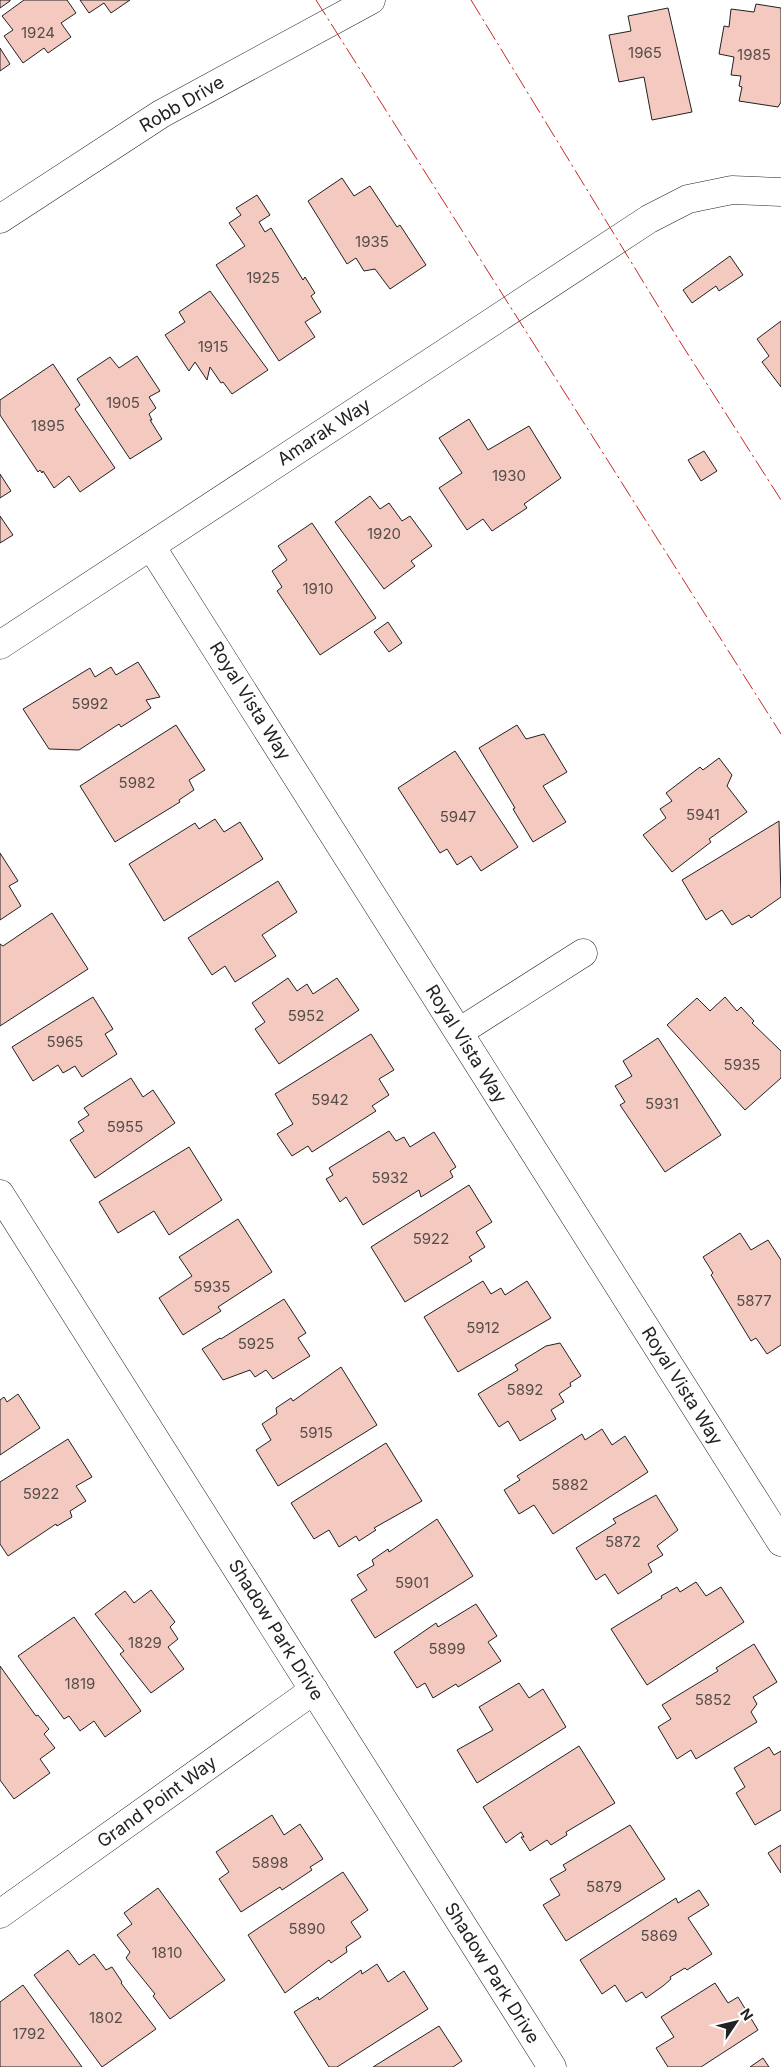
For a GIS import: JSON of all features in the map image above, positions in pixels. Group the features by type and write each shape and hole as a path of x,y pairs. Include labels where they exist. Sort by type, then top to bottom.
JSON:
{"street":[{"name":"Robb Drive","path":"0,219 161,114 371,0"},
{"name":"Amarak Way","path":"0,645 649,219 688,199 732,190 781,192"},
{"name":"Royal Vista Way","path":"151,546 459,1032 777,1527"},
{"path":"459,1032 583,953"},
{"name":"Shadow Park Drive","path":"0,1194 552,2067"},
{"name":"Grand Point Way","path":"0,1914 314,1690"}],"building":[{"path":"0,0 10,0 10,1 0,8"},
{"path":"24,0 67,0 76,13 61,23 71,37 48,53 44,48 23,63 4,36 13,30 2,16"},
{"path":"80,0 130,0 111,13 104,3 89,13"},
{"path":"756,4 781,8 781,102 778,107 739,101 742,87 739,86 741,76 731,75 734,57 719,54 724,26 729,27 731,9 754,12"},
{"path":"668,8 692,112 652,120 644,77 619,82 609,35 631,31 628,16"},
{"path":"0,48 10,64 0,71"},
{"path":"342,178 354,196 370,186 397,227 400,225 426,265 390,289 375,269 364,271 356,258 347,264 308,201"},
{"path":"257,195 270,215 259,222 265,232 271,228 303,280 305,277 315,293 311,296 321,312 305,322 315,337 279,361 216,265 245,246 229,223 241,215 236,208"},
{"path":"730,256 743,275 719,291 716,286 692,303 683,290"},
{"path":"210,291 268,370 232,394 223,382 221,383 210,367 207,380 195,362 189,371 165,335 185,322 179,312"},
{"path":"781,321 781,387 762,362 769,356 757,339"},
{"path":"137,356 160,391 149,397 156,408 149,414 152,420 150,420 162,439 130,459 77,379 110,357 119,368"},
{"path":"53,364 80,405 75,409 115,468 80,492 69,476 54,488 43,471 42,473 40,470 38,472 0,415 0,400"},
{"path":"469,419 488,450 529,426 561,478 524,504 527,508 492,531 483,519 467,530 439,488 462,473 439,438"},
{"path":"704,451 717,471 701,481 688,460"},
{"path":"0,474 11,491 0,498"},
{"path":"370,496 380,509 389,503 402,521 410,516 432,546 411,561 415,566 384,589 335,522"},
{"path":"0,516 13,535 0,543"},
{"path":"312,523 376,618 320,655 277,591 282,587 272,571 287,560 278,546"},
{"path":"388,622 402,643 389,652 374,632"},
{"path":"138,662 160,697 146,700 151,708 121,727 119,724 79,750 49,749 23,709 90,668 95,677 111,667 116,675"},
{"path":"176,725 205,770 189,780 194,790 179,800 180,802 115,842 80,786"},
{"path":"517,725 526,739 544,734 567,772 543,786 566,822 533,842 479,748"},
{"path":"455,751 518,847 481,871 471,856 457,865 447,849 440,853 398,788"},
{"path":"719,758 732,775 727,786 747,812 709,839 711,842 672,872 643,835 666,818 660,809 672,801 666,793 700,767 703,770"},
{"path":"215,819 224,832 240,822 263,859 164,921 129,864 195,823 199,829"},
{"path":"779,821 781,897 751,918 749,915 732,925 722,910 706,920 682,880"},
{"path":"0,853 18,881 9,886 21,906 0,920"},
{"path":"278,881 297,912 262,935 276,956 235,982 225,966 212,975 188,938"},
{"path":"52,913 88,969 0,1026 0,944 3,946"},
{"path":"288,978 297,991 307,984 313,994 337,978 359,1010 279,1064 255,1029 265,1022 252,1003"},
{"path":"93,997 113,1029 105,1034 117,1054 82,1077 75,1066 63,1073 58,1065 33,1081 12,1047"},
{"path":"725,997 737,1011 741,1007 754,1021 752,1023 781,1051 781,1078 745,1110 667,1025 697,998 710,1011"},
{"path":"371,1034 394,1070 379,1079 389,1095 372,1106 376,1111 312,1152 308,1146 292,1156 277,1134 293,1124 275,1094"},
{"path":"658,1038 721,1135 665,1172 620,1105 625,1102 615,1086 632,1076 623,1061"},
{"path":"131,1078 143,1097 153,1090 175,1123 95,1178 70,1140 84,1131 78,1122 89,1115 84,1108"},
{"path":"389,1131 396,1141 404,1137 410,1147 434,1132 456,1167 450,1171 453,1177 421,1197 419,1190 363,1225 346,1197 340,1202 326,1179 333,1175 329,1168"},
{"path":"189,1147 222,1200 169,1235 154,1211 118,1233 99,1202"},
{"path":"469,1185 492,1222 476,1232 485,1247 469,1257 472,1261 405,1302 371,1247"},
{"path":"238,1219 272,1272 218,1307 221,1311 183,1335 159,1298 192,1276 179,1257"},
{"path":"740,1233 751,1250 768,1240 781,1260 781,1345 767,1354 756,1338 751,1341 711,1275 713,1273 703,1257"},
{"path":"483,1281 491,1294 501,1288 505,1295 527,1281 551,1318 458,1372 424,1317"},
{"path":"284,1299 306,1333 298,1338 310,1356 273,1379 266,1370 255,1377 250,1370 223,1380 202,1349"},
{"path":"560,1343 581,1376 570,1383 571,1386 559,1394 564,1402 551,1410 556,1419 520,1441 508,1421 499,1427 478,1394 518,1370 515,1365 546,1346"},
{"path":"341,1367 377,1425 278,1486 256,1450 271,1440 262,1424 277,1414 276,1408 291,1398 293,1401"},
{"path":"18,1394 40,1428 0,1455 0,1400 4,1397 7,1402"},
{"path":"602,1429 612,1445 625,1436 648,1472 553,1534 534,1505 519,1514 504,1490 520,1480 517,1476 582,1434 585,1440"},
{"path":"68,1439 92,1477 76,1486 86,1501 70,1511 72,1517 57,1526 56,1524 8,1556 0,1544 0,1482"},
{"path":"386,1443 422,1501 374,1528 376,1530 359,1541 356,1536 339,1547 329,1530 314,1539 291,1503"},
{"path":"656,1495 678,1530 657,1546 663,1555 648,1564 652,1572 618,1594 605,1574 596,1580 576,1548 616,1523 613,1519"},
{"path":"437,1519 473,1576 375,1638 351,1600 367,1590 357,1575 374,1565 372,1560 388,1549 389,1552"},
{"path":"696,1582 706,1596 721,1587 744,1622 647,1685 611,1629 677,1587 680,1592"},
{"path":"151,1590 175,1622 170,1627 178,1639 168,1647 184,1669 151,1693 120,1654 124,1651 95,1614 125,1591 134,1603"},
{"path":"476,1604 497,1636 488,1642 501,1661 458,1687 456,1684 433,1698 425,1683 417,1688 394,1652 436,1623 438,1627"},
{"path":"74,1617 141,1711 105,1737 94,1721 80,1731 69,1716 64,1719 18,1656"},
{"path":"754,1644 777,1682 753,1697 757,1704 751,1712 757,1722 696,1759 691,1750 677,1759 658,1727 671,1719 662,1705 718,1671 716,1668"},
{"path":"0,1666 36,1716 38,1715 49,1729 44,1734 55,1748 40,1759 50,1773 14,1799 0,1780"},
{"path":"519,1683 529,1698 543,1689 566,1727 477,1783 457,1750 493,1730 479,1707"},
{"path":"579,1746 615,1803 566,1832 567,1835 551,1845 547,1840 530,1851 521,1837 524,1837 521,1832 506,1843 483,1807"},
{"path":"769,1747 774,1755 781,1751 781,1810 755,1825 736,1793 745,1787 734,1768"},
{"path":"272,1815 284,1835 300,1824 323,1859 310,1867 312,1870 282,1890 280,1887 241,1912 219,1879 229,1872 216,1852"},
{"path":"630,1825 665,1879 566,1941 543,1905 560,1895 550,1879 566,1870 563,1865"},
{"path":"781,1845 781,1873 768,1853"},
{"path":"343,1872 368,1910 351,1922 361,1937 346,1947 347,1952 331,1963 329,1960 285,1993 248,1935"},
{"path":"158,1888 225,1980 170,2019 153,1996 155,1994 126,1958 130,1952 117,1935 132,1924 124,1913"},
{"path":"699,1890 709,1905 688,1918 712,1954 687,1970 685,1968 670,1977 671,1979 663,1986 646,1998 642,1992 626,2002 615,1985 602,1994 580,1960 676,1898 678,1903"},
{"path":"68,1950 79,1965 94,1954 106,1970 112,1967 121,1983 156,2029 102,2067 34,1975"},
{"path":"377,1964 388,1982 404,1971 428,2009 337,2067 329,2067 294,2012 318,1997 319,2000 361,1970 362,1974"},
{"path":"715,1983 728,2003 738,1997 758,2030 701,2067 668,2067 656,2048 674,2037 661,2017"},
{"path":"23,1985 82,2067 0,2067 0,2002"},
{"path":"439,2026 462,2061 453,2067 373,2067"},
{"path":"763,2058 769,2067 750,2067"}],"power":[{"path":"316,0 781,734"},
{"path":"471,0 677,337 781,500"}]}
